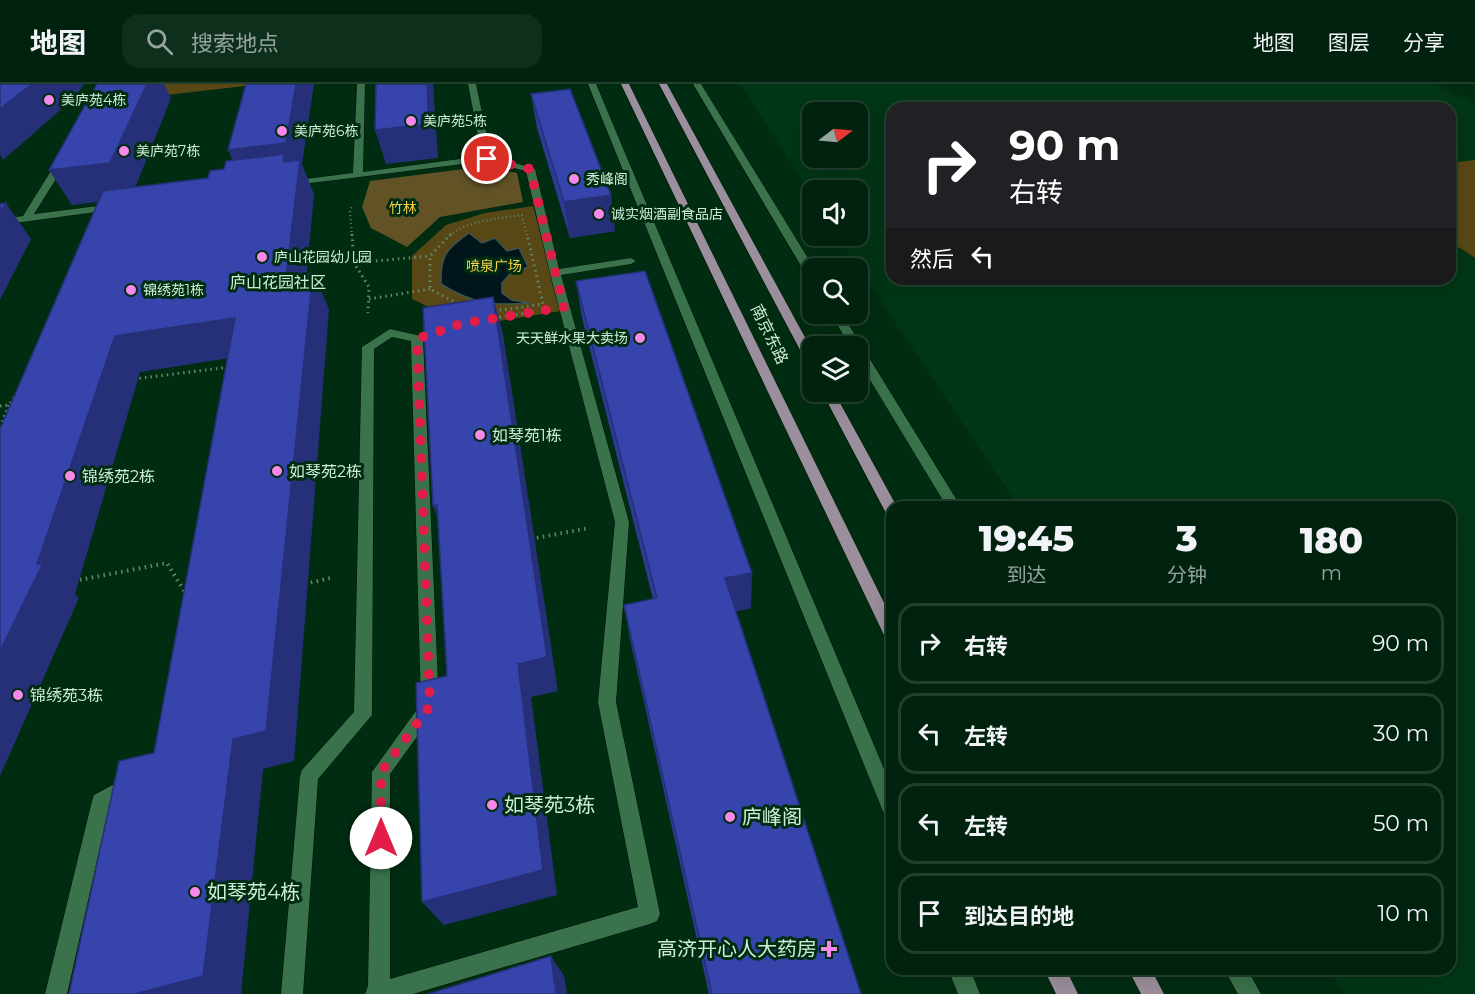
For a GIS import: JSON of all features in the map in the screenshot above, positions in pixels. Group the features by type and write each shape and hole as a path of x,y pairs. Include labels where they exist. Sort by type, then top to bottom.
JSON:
{"main road":[{"name":"南京东路","path":"625,84 886,623"},
{"name":"南京东路","path":"663,84 802,343"},
{"path":"833,402 887,501"},
{"path":"1058,975 1067,994"},
{"path":"1142,975 1153,994"}],"street":[{"path":"358,175 361,84"},
{"path":"472,84 487,159"},
{"path":"592,84 886,794"},
{"path":"696,84 802,258"},
{"path":"27,218 68,151"},
{"path":"277,186 487,159 530,169 555,273 622,522 607,702 650,914 377,994 381,772 430,706 417,339 390,333 368,347 363,715 309,776 291,994"},
{"path":"0,222 97,214 121,206"},
{"path":"555,273 631,261"},
{"path":"868,366 950,501"},
{"path":"56,994 101,801 142,777"},
{"path":"961,975 969,994"},
{"path":"1239,975 1250,994"}],"path":[{"path":"358,175 350,212 354,263 369,287 368,347"},
{"path":"354,263 430,256 455,230 486,221 522,215 543,304 502,310 463,306 430,289 369,299"},
{"path":"430,256 430,289"},
{"path":"483,320 564,307"},
{"path":"129,380 237,366"},
{"path":"0,427 19,388"},
{"path":"0,406 20,402"},
{"path":"529,540 622,522"},
{"path":"67,583 167,563 192,602"},
{"path":"298,586 365,570"}],"shaded area":[{"path":"741,84 1434,84 1475,104 1475,994 1345,994 1332,975 1456,975 1456,501 1015,501 868,282 868,258 852,258 844,246 868,246 868,180 802,181"}],"green space":[{"path":"129,84 263,84 113,101"},
{"path":"1475,160 1475,258 1456,245 1456,162"},
{"name":"竹林","path":"487,166 517,173 523,202 440,217 407,247 371,228 362,207 370,181"},
{"name":"喷泉广场","path":"533,206 561,311 499,321 448,316 412,299 412,256 446,225 485,213"}],"water":[{"path":"469,233 482,243 495,238 507,251 519,248 528,267 512,272 502,283 502,293 512,300 530,303 494,304 473,300 441,284 443,260 446,254"}],"building":[{"path":"0,84 32,84 0,109"},
{"path":"97,84 147,84 110,163 49,170"},
{"path":"246,84 296,84 286,143 228,150"},
{"path":"376,84 427,84 429,124 375,130"},
{"path":"570,89 611,195 564,202 531,94"},
{"path":"284,154 283,162 300,160 286,277 313,273 266,731 233,739 203,976 135,994 69,994 119,761 154,753 235,318 115,336 37,564 43,563 0,651 0,429 103,191 208,178 210,171 224,169 226,161"},
{"path":"6,203 0,213 0,204"},
{"name":"庐峰阁","path":"645,271 752,573 725,578 861,994 712,994 624,605 657,598 576,281"},
{"path":"493,297 547,657 518,664 543,870 422,902 416,683 447,676 437,505 433,506 423,308"},
{"path":"551,956 556,994 428,994"}],"place":[{"name":"美庐苑4栋","path":"49,100"},
{"name":"美庐苑5栋","path":"411,121"},
{"name":"美庐苑6栋","path":"282,131"},
{"name":"美庐苑7栋","path":"124,151"},
{"name":"秀峰阁","path":"574,179"},
{"name":"诚实烟酒副食品店","path":"599,214"},
{"name":"庐山花园幼儿园","path":"262,257"},
{"name":"锦绣苑1栋","path":"131,290"},
{"name":"天天鲜水果大卖场","path":"640,338"},
{"name":"如琴苑1栋","path":"480,435"},
{"name":"如琴苑2栋","path":"277,471"},
{"name":"锦绣苑2栋","path":"70,476"},
{"name":"锦绣苑3栋","path":"18,695"},
{"name":"如琴苑3栋","path":"492,805"},
{"name":"庐峰阁","path":"730,817"},
{"name":"如琴苑4栋","path":"195,892"},
{"name":"高济开心人大药房","path":"829,949"}],"district":[{"name":"庐山花园社区","path":"278,282"}],"route":[{"path":"381,838 381,772 430,706 417,339 460,324 564,307 530,169 487,159"}]}
